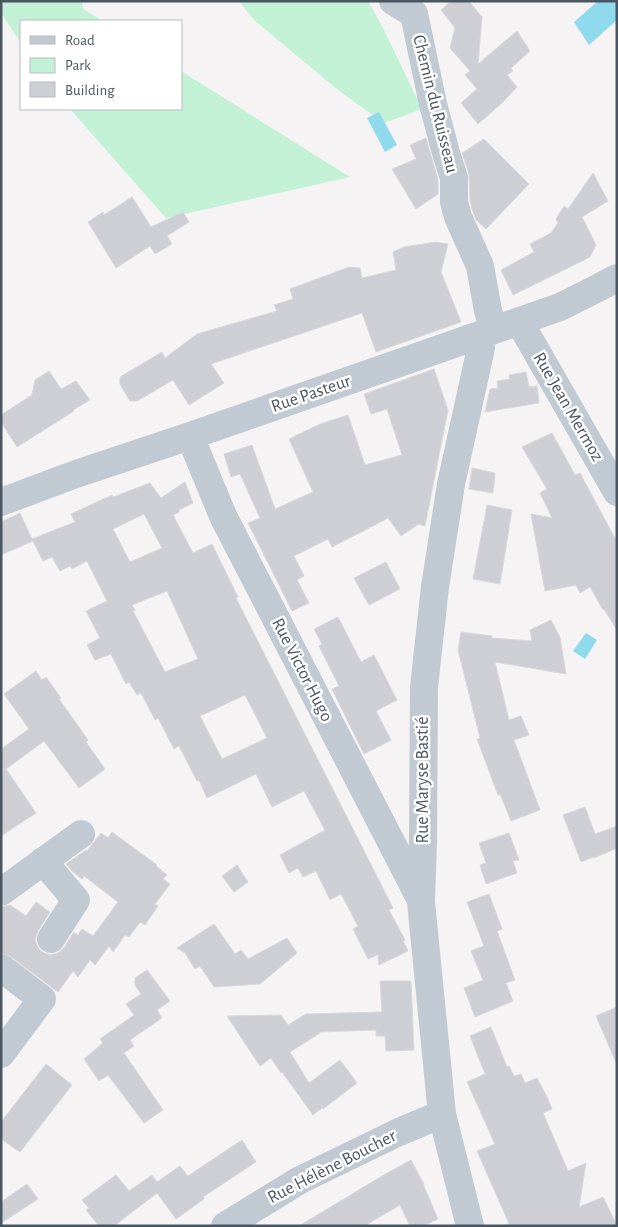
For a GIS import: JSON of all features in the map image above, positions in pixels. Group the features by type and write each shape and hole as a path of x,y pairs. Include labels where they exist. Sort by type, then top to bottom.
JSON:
{"street":[{"name":"Chemin du Ruisseau","path":"393,1 414,14 433,104 454,178 454,202 458,217 480,266 488,312 496,329"},
{"name":"Rue Pasteur","path":"1,502 67,477 560,307 617,278"},
{"name":"Rue Jean Mermoz","path":"496,329 617,492"},
{"name":"Rue Maryse Bastié","path":"470,1226 442,1114 421,902 424,687 435,587 451,484 481,348 496,329"},
{"name":"Rue Victor Hugo","path":"190,436 223,516 421,902"},
{"path":"1,892 81,834"},
{"path":"43,860 76,900 51,938"},
{"path":"1,968 42,998 1,1054"},
{"name":"Rue Hélène Boucher","path":"226,1226 300,1180 399,1132 442,1114"}],"green space":[{"path":"1,1 82,1 83,9 101,20 20,20 20,42 1,13"},
{"path":"239,1 368,1 422,109 384,123 338,90 254,20"},
{"path":"182,72 350,177 166,218 71,110 182,110"}],"water":[{"path":"598,1 617,1 617,20 589,45 574,22"},
{"path":"379,112 397,145 385,152 367,118"},
{"path":"586,633 597,640 585,659 573,651"}],"building":[{"path":"451,1 469,1 482,17 478,64 517,31 530,51 511,68 513,71 507,75 517,87 478,124 461,103 477,89 465,75 470,71 450,48 455,28 441,10"},
{"path":"426,138 438,180 438,194 416,209 392,169 416,159 410,145"},
{"path":"484,139 529,184 486,229 476,220 473,212 470,200 469,174 462,153"},
{"path":"593,173 608,201 582,217 596,245 590,257 513,295 501,270 534,252 530,244 551,233 558,223 556,219 564,206 568,209"},
{"path":"132,197 151,227 183,212 189,222 167,236 172,244 155,254 150,246 116,268 88,222 103,212 104,215"},
{"path":"436,242 448,244 441,272 461,322 376,352 362,313 211,364 224,383 189,405 173,380 137,401 130,401 120,384 120,377 162,352 165,358 197,334 277,311 274,305 293,299 290,289 349,267 360,268 362,278 396,270 393,252 404,247"},
{"path":"434,369 448,410 425,526 419,524 401,536 388,518 332,547 328,539 294,556 304,576 297,580 309,603 292,611 248,523 260,518 240,474 231,477 224,454 252,445 275,509 313,492 289,439 320,424 348,415 365,465 402,455 387,409 371,414 364,394"},
{"path":"49,371 61,389 76,381 90,400 17,447 1,422 1,415 32,395 35,380"},
{"path":"526,372 529,387 537,386 539,403 485,412 490,389 498,388 497,381 510,379 509,375"},
{"path":"552,433 575,475 580,473 617,542 617,630 590,587 580,593 576,585 545,591 531,514 552,518 540,493 547,489 522,447"},
{"path":"472,468 495,473 493,493 469,489"},
{"path":"185,482 193,503 173,515 193,553 212,544 238,597 236,598 393,908 389,910 405,940 403,941 408,951 379,965 378,955 368,959 353,929 358,926 341,894 330,900 316,871 303,877 298,868 289,873 280,855 325,830 304,791 272,807 256,774 207,798 179,746 174,749 158,718 155,720 141,693 137,695 129,682 126,684 111,654 95,660 87,645 100,638 86,611 107,601 87,561 72,569 70,566 60,571 52,557 43,561 33,541 1,555 1,522 20,513 32,539 75,522 71,514 112,495 113,497 150,483 161,498","holes":["144,514 162,548 130,562 113,529","167,591 198,659 165,672 133,611 135,610 132,605","245,695 267,738 222,759 200,716"]},
{"path":"487,505 512,510 500,584 473,579"},
{"path":"386,562 400,589 369,605 354,578"},
{"path":"338,617 361,662 374,655 397,700 376,711 391,740 364,754 332,689 339,686 319,646 322,644 314,629"},
{"path":"551,620 560,637 566,674 495,662 509,720 521,716 529,735 514,740 540,810 511,821 500,794 498,795 477,739 480,738 458,650 461,632 492,636 491,638 532,641 530,630"},
{"path":"36,671 42,680 46,677 61,698 59,699 88,740 86,742 105,769 79,788 44,741 6,769 36,813 1,836 1,749 29,729 4,694"},
{"path":"585,807 595,834 617,826 617,848 581,862 563,815"},
{"path":"112,832 157,865 167,875 163,879 170,884 155,904 158,906 145,925 140,922 129,937 125,935 113,952 109,946 95,965 90,960 78,977 73,971 58,992 10,956 1,953 1,907 10,905 26,916 36,902 50,912 35,939 37,946 42,952 50,955 58,953 64,948 74,932 78,935 82,929 93,936 118,902 84,876 82,879 66,864 87,851 101,833 108,838"},
{"path":"509,833 519,860 513,861 517,873 486,884 480,865 486,863 479,843"},
{"path":"237,865 248,882 234,892 222,876"},
{"path":"489,894 502,929 497,931 515,980 506,983 513,1001 475,1017 464,988 483,980 471,951 484,946 467,902"},
{"path":"214,924 235,954 241,950 248,959 287,938 297,953 260,984 214,987 200,966 195,969 185,953 177,948"},
{"path":"147,970 170,1001 157,1010 162,1018 130,1040 134,1046 124,1053 163,1110 144,1123 108,1075 99,1081 84,1059 103,1043 100,1039 134,1015 126,1004 141,994 135,985 135,978"},
{"path":"380,981 411,981 414,1050 386,1051 385,1036 376,1036 376,1030 320,1032 290,1052 309,1083 340,1060 357,1083 313,1115 271,1058 260,1066 227,1016 281,1015 288,1025 306,1014 382,1012"},
{"path":"617,1007 617,1065 596,1016"},
{"path":"491,1027 507,1067 509,1066 514,1076 521,1074 525,1083 537,1078 552,1109 543,1113 568,1171 586,1163 579,1207 603,1197 617,1226 510,1226 477,1151 495,1144 467,1082 485,1074 470,1036"},
{"path":"46,1064 72,1085 20,1152 1,1139 1,1122"},
{"path":"242,1140 256,1162 203,1197 204,1199 176,1219 157,1193 114,1226 99,1226 86,1210 89,1208 82,1200 116,1175 129,1191 152,1175 157,1182 180,1166 188,1176"},
{"path":"411,1160 424,1184 438,1219 423,1226 410,1226 400,1205 364,1226 299,1226 382,1176"},
{"path":"27,1184 38,1199 1,1223 1,1202"}]}
